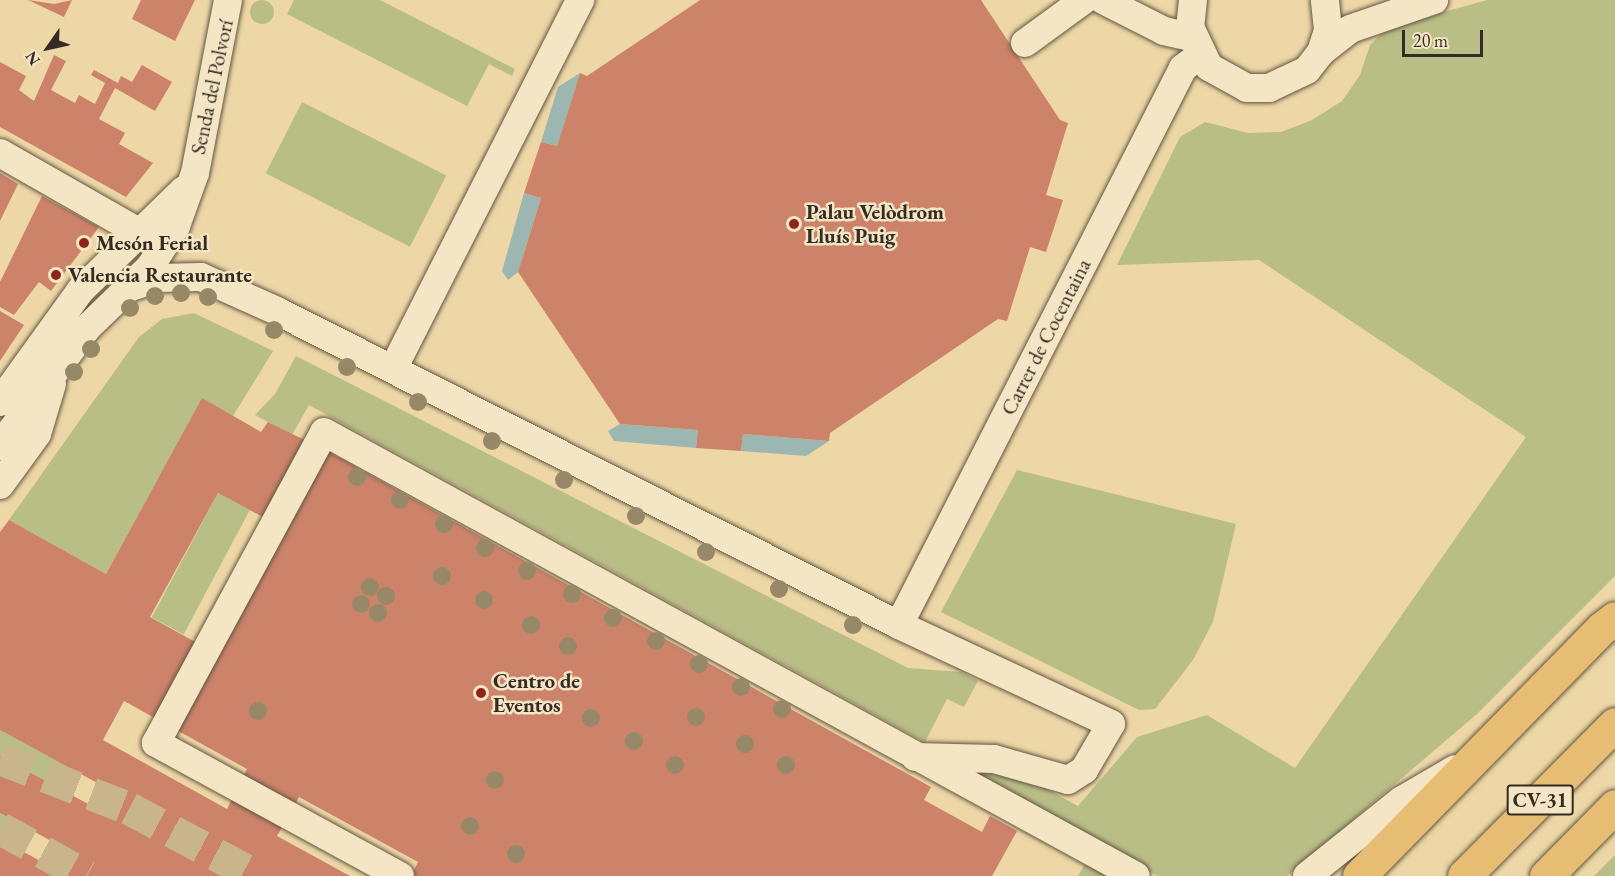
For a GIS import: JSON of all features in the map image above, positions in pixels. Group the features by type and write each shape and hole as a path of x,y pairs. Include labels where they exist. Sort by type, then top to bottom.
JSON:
{"main road":[{"path":"1359,876 1611,620"},
{"name":"CV-31","path":"1464,876 1615,724"},
{"name":"CV-31","path":"1546,876 1603,825 1615,806"}],"street":[{"name":"Senda del Polvorí","path":"0,446 101,309 131,287 176,226 195,173 228,0"},
{"path":"393,369 580,0"},
{"path":"1025,43 1084,0"},
{"path":"1103,0 1197,46 1226,80 1269,88 1307,70 1320,52 1328,30 1325,0"},
{"path":"1193,0 1197,46"},
{"path":"1320,52 1360,24 1434,0"},
{"name":"Carrer de Cocentaina","path":"899,625 1183,68 1197,46"},
{"path":"0,153 142,234"},
{"name":"Senda del Polvorí","path":"0,402 81,291 178,199 195,173"},
{"path":"131,287 158,278 201,277 393,369 899,625 1111,724 1084,770 1068,780 994,759 914,757"},
{"path":"0,485 40,428 59,365"},
{"path":"400,876 156,743 324,432 914,757 1136,876"},
{"path":"1307,876 1402,800 1478,756"}],"green space":[{"path":"257,0 267,0 274,7 274,17 267,24 257,24 250,17 250,7"},
{"path":"294,0 380,0 515,69 512,76 489,64 467,106 287,14"},
{"path":"1487,0 1615,0 1615,576 1477,714 1287,876 1158,876 965,771 988,770 1041,786 1078,806 1137,737 1207,715 1295,768 1526,437 1259,260 1117,265 1180,137 1205,122 1248,133 1281,132 1312,120 1342,101 1360,75 1370,45 1387,28"},
{"path":"302,102 446,176 410,247 266,173"},
{"path":"194,313 273,351 233,416 202,399 106,574 9,520 139,337 162,319"},
{"path":"296,356 908,668 961,672 978,681 964,707 947,699 925,742 309,405 292,435 255,415 275,394"},
{"path":"1017,470 1236,524 1213,622 1193,660 1155,709 1139,710 941,612"},
{"path":"218,493 250,510 184,634 152,617"},
{"path":"0,730 70,768 59,788 0,756"},
{"path":"0,813 34,832 24,852 0,839"},
{"path":"1615,855 1615,876 1594,876"},
{"path":"1088,859 1118,876 1078,876"}],"water":[{"path":"580,73 557,146 541,142 558,87"},
{"path":"524,193 541,198 518,272 508,280 502,271"},
{"path":"620,424 698,430 696,448 614,441 608,431"},
{"path":"743,434 829,441 806,456 741,451"}],"building":[{"path":"28,0 54,4 72,0 64,17"},
{"path":"141,0 195,0 175,41 132,19"},
{"name":"Palau Velòdrom Lluís Puig","path":"700,0 981,0 1060,120 1068,123 1046,195 1063,200 1046,252 1030,247 1007,321 998,319 830,433 829,441 743,434 741,451 696,448 698,430 620,424 518,272 541,198 524,193 541,142 557,146 580,73 587,76"},
{"path":"54,55 66,61 51,90 75,103 79,95 95,104 105,83 91,75 94,70 118,83 121,76 132,82 142,65 172,82 155,111 115,88 99,119 125,133 119,144 153,163 126,197 0,127 0,62 26,76 19,90 34,101"},
{"path":"0,173 18,184 0,221"},
{"path":"42,196 99,227 51,291 39,282 14,315 0,307 0,282"},
{"path":"0,311 24,325 0,361"},
{"name":"Centro de Eventos","path":"202,398 261,432 268,422 329,452 931,787 924,800 982,832 990,816 1017,831 992,876 411,876 418,862 299,797 277,836 350,876 0,876 0,839 66,875 77,855 0,813 0,756 101,811 112,791 0,730 0,532 9,520 106,574","holes":["218,493 287,530 219,655 150,617","124,701 247,769 227,809 103,740"]}],"tunnel":[{"path":"0,758 129,808 257,876"},
{"path":"0,828 87,876"}],"place":[{"name":"Palau Velòdrom Lluís Puig","path":"794,224"},
{"name":"Mesón Ferial","path":"84,243"},
{"name":"Valencia Restaurante","path":"56,275"},
{"name":"Centro de Eventos","path":"481,693"}]}
